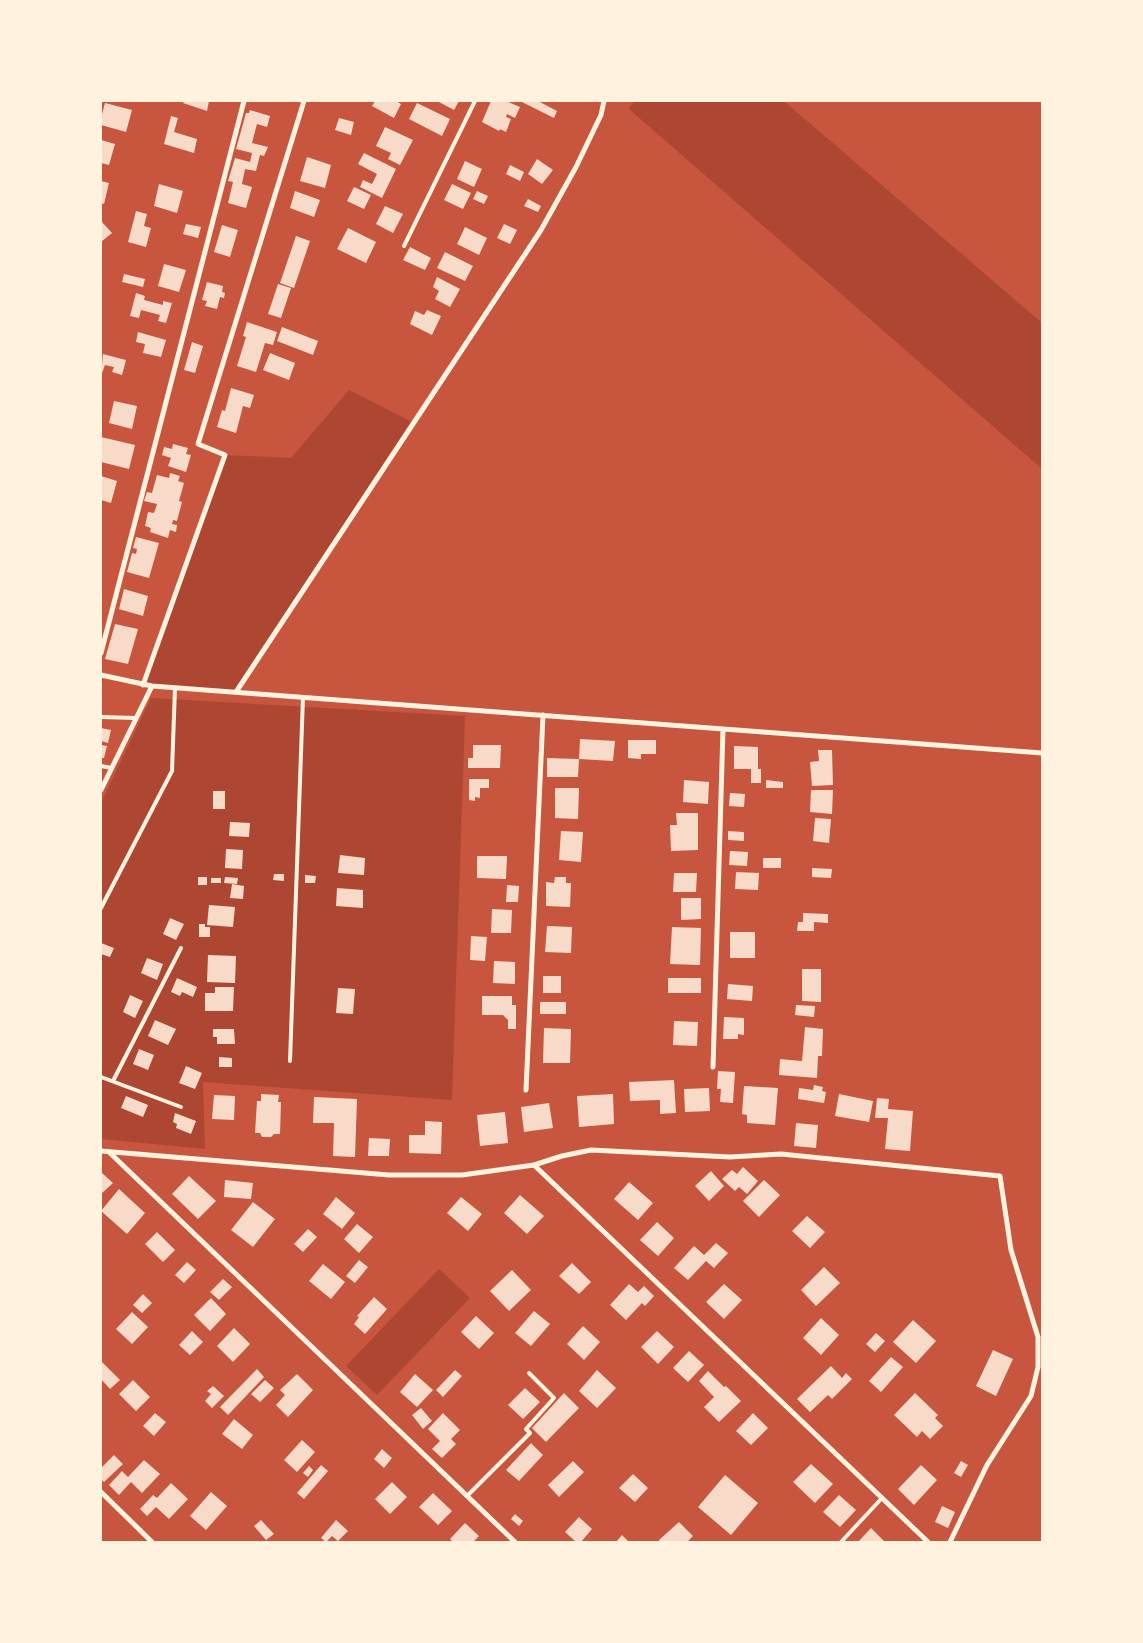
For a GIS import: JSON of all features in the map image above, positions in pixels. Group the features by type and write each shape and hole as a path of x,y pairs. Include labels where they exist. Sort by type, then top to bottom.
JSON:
{"street":[{"path":"101,652 244,101"},
{"path":"143,685 226,455 198,444 304,101"},
{"path":"236,692 541,230 576,167 601,115 604,102"},
{"path":"101,675 143,685 175,688 1042,753"},
{"path":"101,790 152,686"},
{"path":"526,1090 543,715"},
{"path":"713,1067 723,729"},
{"path":"101,1151 389,1175 462,1175 534,1165 562,1156 591,1150 730,1157 781,1154 1000,1176 1011,1250 1038,1337 1038,1367 1031,1396 987,1465 950,1542"},
{"path":"109,1152 515,1542"},
{"path":"534,1165 928,1542"},
{"path":"101,1492 152,1542"}],"lane":[{"path":"404,246 475,101"},
{"path":"604,102 610,101"},
{"path":"101,908 172,771 175,688"},
{"path":"290,1061 303,697"},
{"path":"101,717 136,718"},
{"path":"101,766 112,768"},
{"path":"113,1081 181,948"},
{"path":"101,1077 180,1107"},
{"path":"467,1496 530,1433 526,1429 554,1398 529,1373"},
{"path":"841,1542 882,1498"}],"shaded area":[{"path":"634,101 784,101 1042,323 1042,469 629,109"},
{"path":"349,390 414,423 236,692 143,685 225,455 291,458"},
{"path":"151,698 465,716 452,1100 203,1082 205,1149 101,1139 101,803"},
{"path":"439,1269 470,1298 377,1395 346,1366"}],"building":[{"path":"184,101 209,101 207,111 183,103"},
{"path":"375,101 396,101 401,104 394,118 372,106"},
{"path":"437,101 459,101 454,110"},
{"path":"491,101 506,101 520,107 515,118 507,114 506,117 511,119 506,132 500,129 499,131 482,122"},
{"path":"520,101 538,101 557,111 554,118"},
{"path":"105,103 132,110 126,132 101,125"},
{"path":"417,103 450,119 442,136 409,119"},
{"path":"250,110 270,116 267,127 257,124 252,143 268,147 264,156 260,155 256,171 245,169 242,184 252,187 246,208 228,203 233,182 228,181 235,158 250,162 252,153 236,149 246,113 249,113"},
{"path":"171,116 178,118 174,132 197,139 194,153 164,144"},
{"path":"339,118 354,122 351,135 335,130"},
{"path":"385,127 413,140 400,165 388,159 391,153 376,146"},
{"path":"101,140 115,144 109,165 101,163"},
{"path":"364,153 396,169 382,198 360,187 363,180 372,184 377,174 358,164"},
{"path":"307,157 331,165 325,188 300,181"},
{"path":"537,159 553,170 542,184 528,174"},
{"path":"465,161 482,169 474,187 457,179"},
{"path":"510,165 524,172 520,181 506,174"},
{"path":"101,181 109,183 104,204 101,203"},
{"path":"159,184 183,191 177,213 154,206"},
{"path":"452,184 471,193 463,209 444,200"},
{"path":"354,187 371,195 364,209 347,201"},
{"path":"295,191 320,200 314,217 290,208"},
{"path":"477,191 488,196 484,204 473,199"},
{"path":"528,199 541,206 538,212 524,206"},
{"path":"385,206 403,214 393,233 376,224"},
{"path":"136,211 147,214 144,226 151,228 146,247 128,242"},
{"path":"101,221 112,233 101,242"},
{"path":"186,224 201,227 198,238 183,234"},
{"path":"504,224 517,230 510,244 497,238"},
{"path":"222,225 238,230 230,257 214,252"},
{"path":"465,227 487,238 479,255 457,244"},
{"path":"348,228 376,242 366,263 337,249"},
{"path":"296,236 310,241 294,288 280,283"},
{"path":"410,247 431,258 425,270 403,260"},
{"path":"445,252 473,266 465,281 437,268"},
{"path":"164,264 186,270 179,292 158,286"},
{"path":"124,274 145,279 143,287 122,282"},
{"path":"437,277 460,289 450,307 435,299 439,291 433,287"},
{"path":"207,282 223,286 224,298 220,297 217,309 205,306 207,301 202,300"},
{"path":"278,284 291,288 281,318 268,314"},
{"path":"136,293 145,296 144,300 163,305 163,301 172,303 166,323 158,321 160,315 141,310 139,318 130,316"},
{"path":"427,310 441,316 432,335 410,324 415,311 424,315"},
{"path":"247,322 277,332 273,345 265,343 256,372 237,366 246,337 243,336"},
{"path":"282,327 318,341 313,355 277,341"},
{"path":"138,332 166,340 161,357 143,353 145,344 136,342"},
{"path":"192,342 203,346 195,373 184,370"},
{"path":"270,353 295,363 289,380 263,370"},
{"path":"103,354 126,360 122,375 112,372 114,367 105,365 101,376"},
{"path":"231,388 254,395 250,408 243,406 236,433 217,427 222,410 225,411"},
{"path":"114,401 137,406 132,429 109,423"},
{"path":"101,437 135,445 129,469 101,462"},
{"path":"173,444 188,448 186,454 191,455 186,472 168,466 171,458 162,455 164,447 172,449"},
{"path":"170,473 180,476 178,481 184,483 179,501 182,502 177,521 173,520 172,524 177,525 176,532 170,530 168,538 150,532 151,528 145,526 148,512 154,513 157,504 144,501 147,492 152,493 157,475 169,478"},
{"path":"101,476 117,481 111,503 101,500"},
{"path":"136,537 159,543 149,578 127,572 132,553 136,554 137,549 133,548"},
{"path":"124,589 148,596 143,616 119,609"},
{"path":"115,624 138,629 128,664 105,659"},
{"path":"101,728 111,730 108,743 101,741"},
{"path":"580,739 615,741 613,761 579,759"},
{"path":"628,740 656,740 656,754 641,754 641,759 628,758"},
{"path":"101,745 107,746 104,758 101,758"},
{"path":"473,745 501,745 500,768 468,768 468,758 473,758"},
{"path":"734,746 758,747 758,769 761,769 761,783 751,783 751,769 734,769"},
{"path":"818,750 832,750 833,785 812,786 810,762 819,761"},
{"path":"547,758 579,759 578,777 547,777"},
{"path":"469,779 489,779 489,788 480,788 480,798 475,797 475,801 469,800"},
{"path":"684,780 709,782 708,804 683,802"},
{"path":"766,780 783,782 783,788 766,788"},
{"path":"555,788 579,788 578,819 555,818"},
{"path":"811,790 833,790 832,814 810,812"},
{"path":"213,791 225,791 225,809 213,809"},
{"path":"730,793 745,794 744,807 729,806"},
{"path":"676,813 698,813 698,850 671,851 670,825 677,825"},
{"path":"815,818 831,819 829,843 813,841"},
{"path":"230,822 250,823 249,837 229,836"},
{"path":"561,831 583,832 581,862 559,860"},
{"path":"728,831 744,832 744,841 728,840"},
{"path":"226,849 243,850 242,869 225,868"},
{"path":"730,851 748,852 747,866 729,865"},
{"path":"340,855 365,858 364,875 338,873"},
{"path":"477,856 507,856 506,879 477,878"},
{"path":"763,858 781,858 781,868 763,868"},
{"path":"812,868 832,869 831,878 812,877"},
{"path":"736,872 759,873 758,890 735,889"},
{"path":"674,873 697,873 696,892 673,892"},
{"path":"274,874 284,874 284,881 273,880"},
{"path":"305,875 316,876 315,883 305,883"},
{"path":"198,877 207,877 207,885 198,885"},
{"path":"225,877 238,878 237,884 224,883"},
{"path":"555,877 566,877 566,883 571,883 570,907 546,906 546,882 554,883"},
{"path":"211,878 221,878 221,883 211,883"},
{"path":"232,884 244,886 243,899 230,898"},
{"path":"507,885 519,886 518,902 506,902"},
{"path":"337,888 363,890 363,908 336,906"},
{"path":"681,898 701,898 701,919 681,920"},
{"path":"209,905 235,907 233,927 207,925"},
{"path":"492,909 512,910 511,933 491,933"},
{"path":"803,913 828,914 828,923 814,922 814,931 797,931 798,922 803,922"},
{"path":"170,918 184,924 176,940 163,934"},
{"path":"199,924 205,924 205,927 210,927 210,937 199,937"},
{"path":"547,926 572,927 571,953 545,952"},
{"path":"672,927 701,928 700,965 670,964"},
{"path":"730,932 755,932 755,958 730,958"},
{"path":"471,936 487,937 485,961 470,960"},
{"path":"101,943 114,948 110,957 101,954"},
{"path":"208,955 236,956 235,983 207,982"},
{"path":"147,958 163,964 157,980 141,973"},
{"path":"494,961 515,962 515,984 493,983"},
{"path":"802,969 821,969 821,1002 802,1001"},
{"path":"543,976 561,976 561,993 543,993"},
{"path":"177,978 197,987 193,997 182,992 180,996 171,992"},
{"path":"668,978 701,978 701,993 668,993"},
{"path":"728,984 753,986 752,1001 727,999"},
{"path":"215,987 234,987 233,1011 205,1011 205,993 215,993"},
{"path":"338,988 355,989 353,1014 336,1013"},
{"path":"130,995 143,1001 135,1018 123,1012"},
{"path":"482,996 512,996 512,1005 516,1005 516,1029 508,1029 508,1020 503,1015 482,1015"},
{"path":"540,1002 566,1002 566,1014 540,1014"},
{"path":"796,1005 815,1006 814,1017 795,1015"},
{"path":"724,1017 744,1018 744,1035 738,1034 738,1039 723,1039"},
{"path":"155,1020 176,1029 168,1045 148,1036"},
{"path":"674,1021 698,1022 697,1046 673,1045"},
{"path":"805,1027 823,1029 822,1056 818,1056 817,1078 779,1075 780,1059 802,1061"},
{"path":"544,1028 571,1029 570,1063 543,1063"},
{"path":"213,1029 234,1029 235,1044 217,1044 217,1037 213,1037"},
{"path":"139,1049 154,1055 148,1070 133,1064"},
{"path":"219,1057 232,1058 232,1067 219,1067"},
{"path":"186,1066 202,1073 195,1089 179,1083"},
{"path":"718,1071 735,1072 733,1103 720,1102 721,1089 717,1089"},
{"path":"674,1080 676,1113 660,1114 660,1100 630,1101 629,1082"},
{"path":"814,1085 823,1087 822,1091 826,1092 824,1103 798,1099 799,1088 813,1090"},
{"path":"744,1086 778,1088 775,1125 747,1123 747,1115 742,1114"},
{"path":"709,1088 710,1111 685,1112 684,1089"},
{"path":"261,1094 279,1095 278,1102 281,1102 280,1134 262,1137 260,1133 255,1133 257,1101 261,1101"},
{"path":"613,1094 614,1124 579,1127 577,1096"},
{"path":"839,1094 873,1101 869,1122 835,1116"},
{"path":"214,1095 235,1096 234,1120 212,1119"},
{"path":"126,1096 148,1105 143,1117 121,1108"},
{"path":"314,1097 357,1099 355,1157 333,1156 334,1123 313,1123"},
{"path":"877,1098 889,1099 888,1109 913,1111 910,1151 885,1149 888,1118 875,1118"},
{"path":"549,1103 553,1128 524,1132 521,1107"},
{"path":"505,1112 508,1143 480,1146 477,1115"},
{"path":"175,1113 196,1121 191,1134 176,1128 177,1124 173,1122"},
{"path":"425,1121 442,1122 441,1154 409,1153 409,1135 425,1135"},
{"path":"796,1123 818,1125 816,1148 794,1146"},
{"path":"369,1138 390,1139 389,1156 368,1156"},
{"path":"743,1167 758,1181 747,1194 739,1187 735,1191 722,1179 732,1170 737,1174"},
{"path":"711,1171 724,1186 709,1201 695,1186"},
{"path":"101,1172 113,1183 101,1194"},
{"path":"189,1176 216,1201 198,1219 172,1194"},
{"path":"225,1180 253,1183 251,1199 224,1197"},
{"path":"764,1180 780,1195 759,1217 743,1201"},
{"path":"629,1182 653,1203 638,1220 614,1199"},
{"path":"119,1189 145,1213 127,1234 101,1211"},
{"path":"520,1195 544,1216 527,1234 504,1213"},
{"path":"336,1197 355,1213 342,1229 323,1214"},
{"path":"461,1197 482,1214 468,1231 447,1213"},
{"path":"253,1202 275,1219 253,1247 231,1230"},
{"path":"807,1216 825,1232 810,1248 792,1231"},
{"path":"657,1222 674,1238 658,1256 640,1240"},
{"path":"357,1224 373,1237 359,1253 344,1239"},
{"path":"308,1229 317,1237 303,1252 294,1244"},
{"path":"157,1232 175,1250 163,1262 145,1244"},
{"path":"716,1243 728,1253 714,1268 706,1261 688,1280 674,1268 694,1246 704,1255"},
{"path":"359,1260 368,1267 355,1283 346,1276"},
{"path":"187,1262 196,1270 184,1283 175,1275"},
{"path":"572,1263 591,1282 579,1294 559,1276"},
{"path":"323,1264 345,1282 331,1299 309,1281"},
{"path":"824,1267 840,1283 816,1306 801,1290"},
{"path":"512,1270 531,1290 509,1311 490,1291"},
{"path":"223,1279 232,1287 219,1300 210,1292"},
{"path":"629,1284 638,1292 644,1286 654,1296 645,1306 642,1303 626,1320 610,1305"},
{"path":"724,1284 742,1300 724,1319 706,1302"},
{"path":"143,1294 152,1303 142,1313 133,1305"},
{"path":"374,1297 387,1309 365,1334 354,1324 359,1317 357,1316"},
{"path":"211,1298 226,1314 210,1331 194,1315"},
{"path":"534,1311 550,1324 531,1346 515,1333"},
{"path":"132,1312 148,1327 132,1344 116,1329"},
{"path":"476,1316 494,1333 479,1349 461,1332"},
{"path":"821,1318 839,1335 821,1355 803,1338"},
{"path":"913,1320 936,1341 916,1363 893,1342"},
{"path":"583,1326 600,1342 584,1360 567,1344"},
{"path":"234,1328 250,1344 233,1362 217,1346"},
{"path":"192,1331 203,1342 190,1355 179,1345"},
{"path":"657,1331 674,1347 658,1364 641,1347"},
{"path":"876,1333 885,1341 875,1352 866,1344"},
{"path":"993,1350 1013,1359 996,1396 976,1386"},
{"path":"689,1351 704,1365 688,1382 673,1368"},
{"path":"891,1357 903,1367 881,1392 869,1381"},
{"path":"101,1361 120,1380 110,1389 101,1379"},
{"path":"831,1366 842,1378 846,1373 852,1379 832,1399 828,1395 810,1412 797,1399"},
{"path":"257,1369 264,1377 228,1415 220,1407"},
{"path":"455,1370 462,1376 443,1397 436,1390"},
{"path":"597,1370 616,1388 597,1408 579,1391"},
{"path":"708,1371 741,1401 719,1422 704,1407 714,1397 699,1381"},
{"path":"297,1374 313,1390 288,1417 276,1405 285,1395 280,1390"},
{"path":"415,1374 433,1390 417,1407 400,1392"},
{"path":"133,1380 150,1397 136,1411 119,1394"},
{"path":"265,1380 274,1388 260,1402 251,1394"},
{"path":"213,1386 224,1396 212,1408 205,1401 211,1394 207,1391"},
{"path":"525,1388 540,1402 523,1419 508,1405"},
{"path":"564,1393 579,1408 546,1442 532,1428"},
{"path":"915,1393 938,1415 935,1418 943,1426 930,1439 922,1431 917,1437 894,1415"},
{"path":"421,1408 432,1421 423,1429 412,1415"},
{"path":"155,1413 166,1422 154,1436 143,1426"},
{"path":"443,1413 460,1430 451,1439 456,1444 442,1458 432,1449 440,1441 428,1429"},
{"path":"753,1413 768,1428 751,1445 736,1431"},
{"path":"234,1419 253,1435 242,1449 222,1434"},
{"path":"302,1440 315,1452 297,1472 284,1460"},
{"path":"531,1443 543,1455 519,1481 506,1470"},
{"path":"382,1449 392,1458 384,1468 374,1459"},
{"path":"114,1455 123,1464 104,1482 101,1479 101,1468"},
{"path":"144,1460 160,1474 142,1493 131,1482 119,1495 109,1485 122,1471 128,1477"},
{"path":"573,1461 584,1472 559,1497 548,1485"},
{"path":"961,1461 968,1465 961,1477 954,1473"},
{"path":"811,1464 833,1484 815,1503 793,1482"},
{"path":"321,1465 328,1471 304,1499 297,1493"},
{"path":"921,1465 937,1480 914,1505 898,1489"},
{"path":"309,1466 313,1470 308,1477 303,1473"},
{"path":"633,1474 648,1488 635,1502 619,1488"},
{"path":"725,1475 758,1503 731,1535 698,1507"},
{"path":"392,1482 407,1497 390,1514 375,1499"},
{"path":"171,1483 188,1499 169,1519 156,1507 147,1516 140,1509 153,1495 157,1498"},
{"path":"211,1492 227,1506 206,1530 190,1516"},
{"path":"433,1493 452,1511 438,1525 419,1507"},
{"path":"839,1495 856,1510 840,1527 823,1512"},
{"path":"942,1506 955,1512 948,1528 935,1522"},
{"path":"515,1514 523,1521 519,1526 511,1519"},
{"path":"579,1517 592,1529 581,1542 576,1542 565,1532"},
{"path":"261,1520 274,1534 266,1540 254,1526"},
{"path":"336,1520 348,1531 338,1541 332,1536 326,1542 321,1538"},
{"path":"679,1522 693,1536 687,1542 660,1542 659,1540"},
{"path":"465,1523 479,1536 473,1542 453,1542 450,1539"},
{"path":"871,1528 885,1542 858,1542"},
{"path":"622,1535 629,1542 616,1542"}]}
